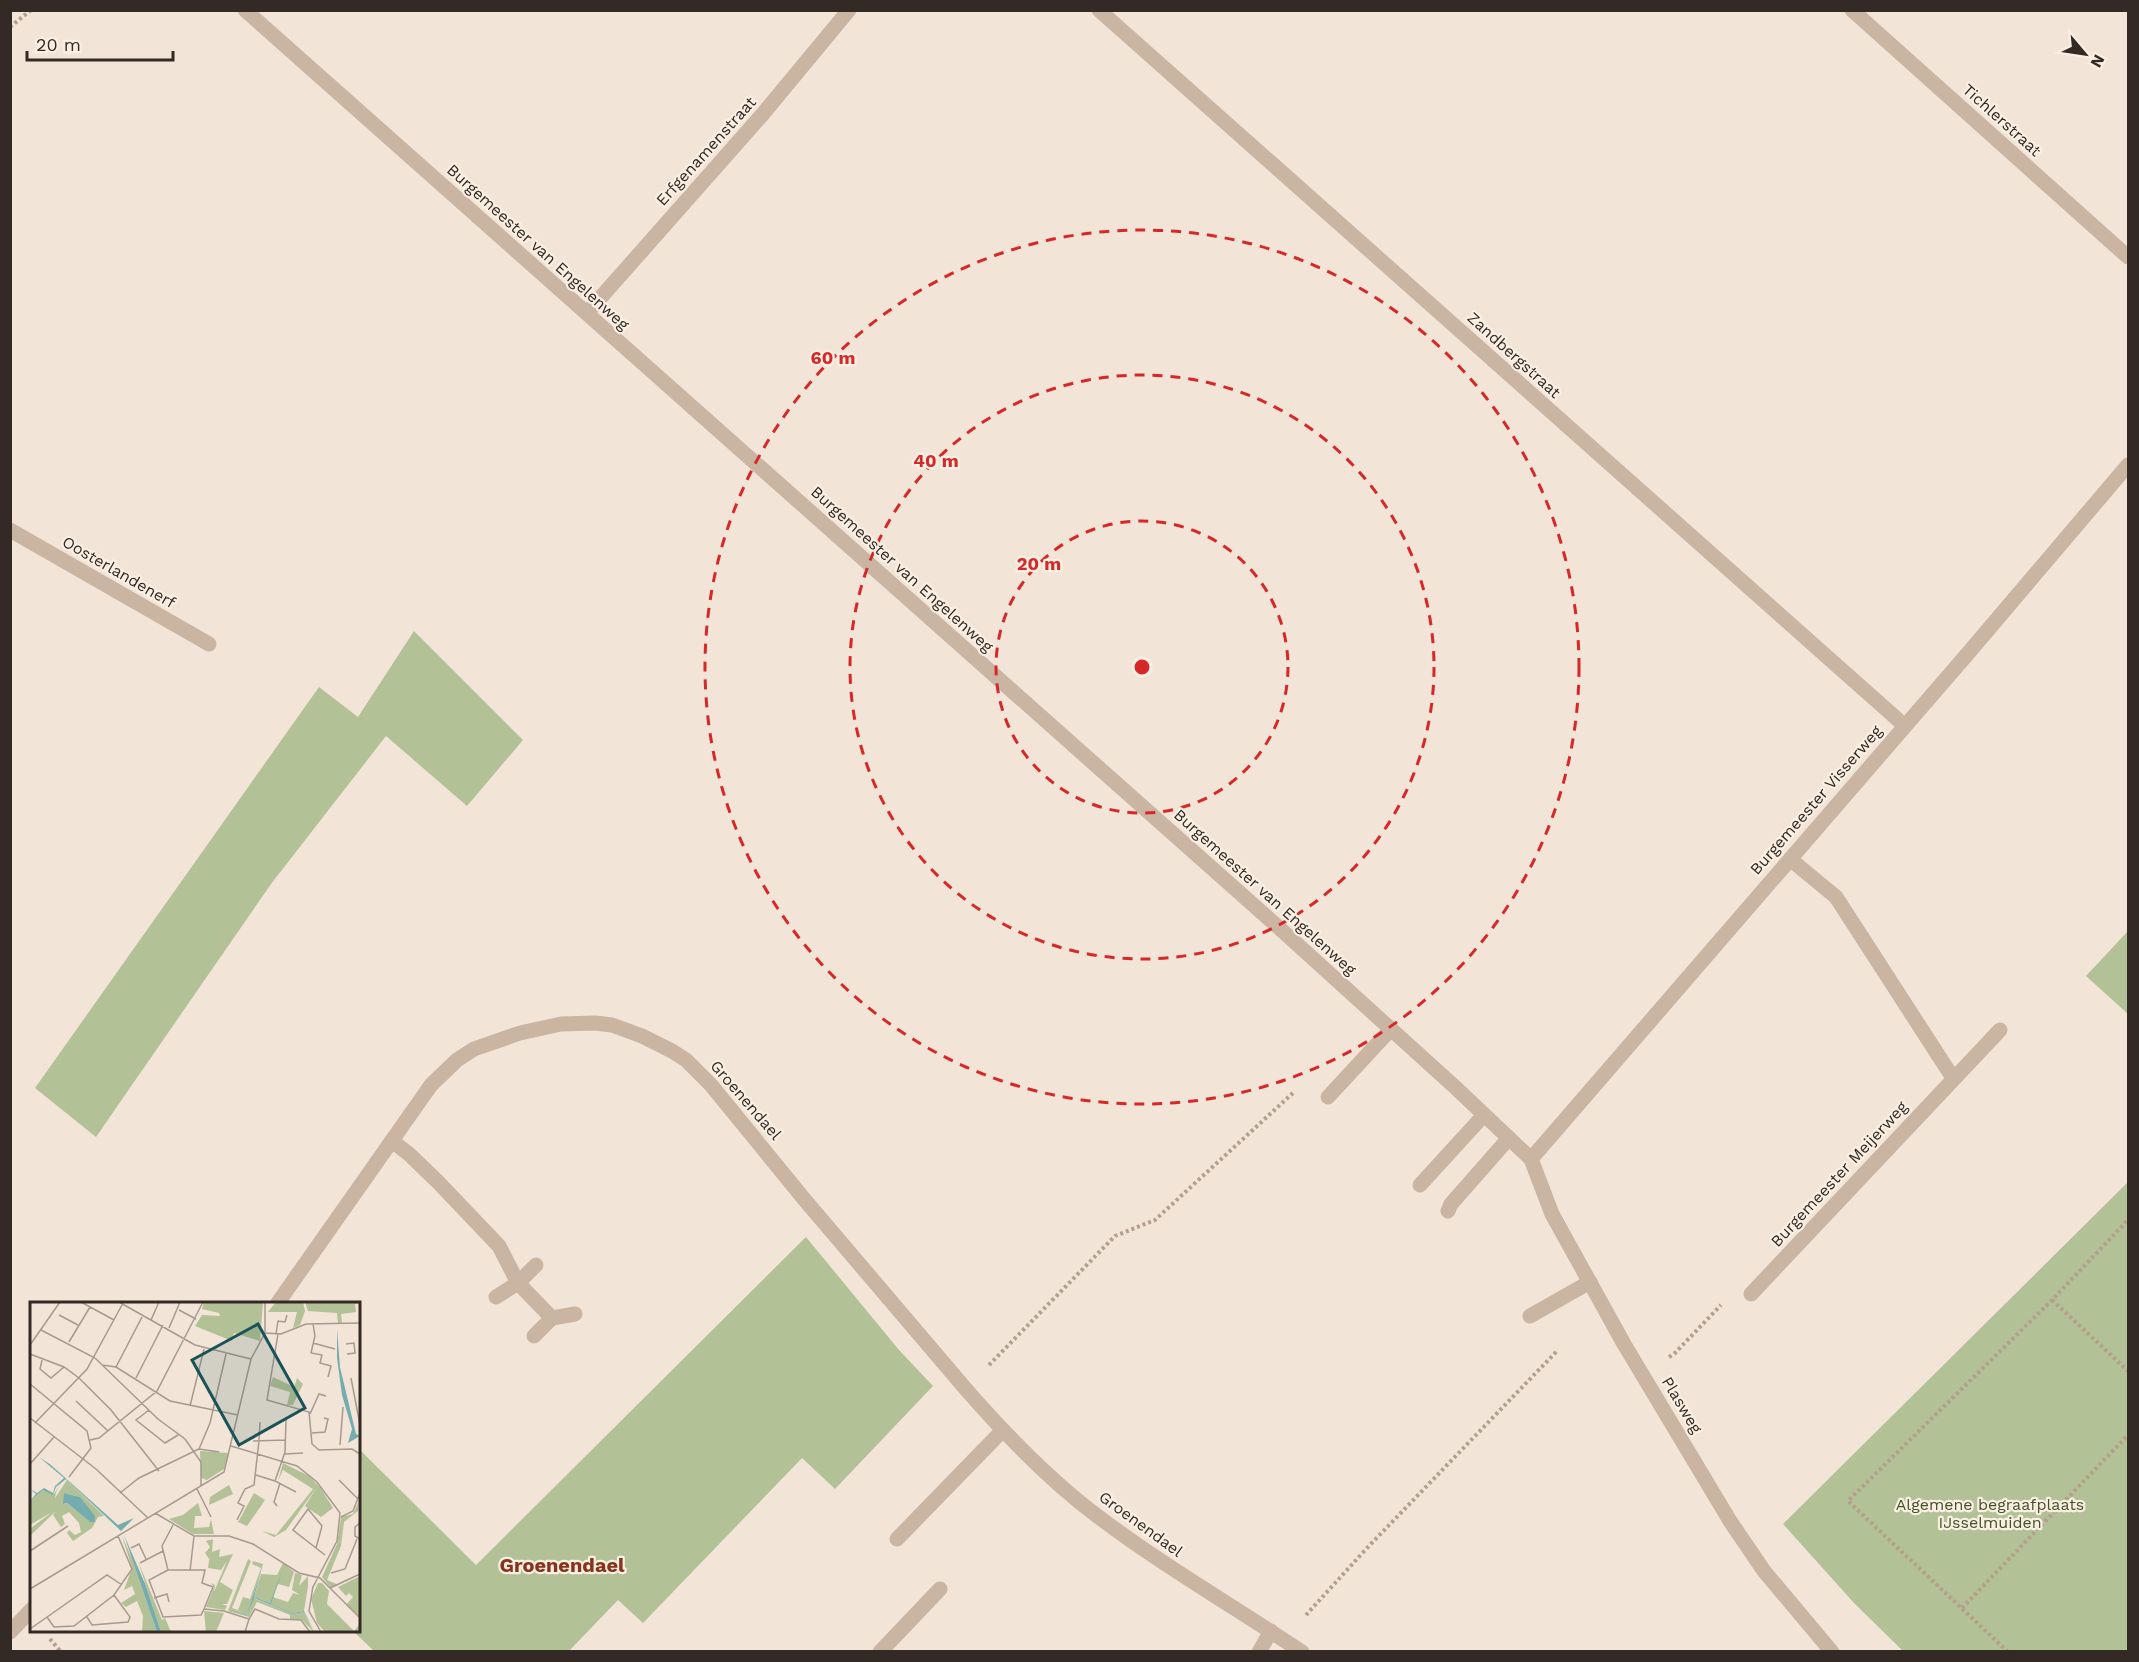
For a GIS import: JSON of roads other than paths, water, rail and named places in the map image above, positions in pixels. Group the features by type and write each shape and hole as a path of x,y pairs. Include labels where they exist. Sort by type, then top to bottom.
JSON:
{"street":[{"name":"Burgemeester van Engelenweg","path":"245,10 1392,1029 1531,1159"},
{"name":"Erfgenamenstraat","path":"586,314 755,124 849,10"},
{"name":"Zandbergstraat","path":"1099,10 1905,726"},
{"name":"Tichlerstraat","path":"1852,10 2128,257"},
{"name":"Burgemeester Visserweg","path":"1531,1159 2128,465"},
{"name":"Oosterlandenerf","path":"10,531 209,645"},
{"path":"1790,859 1836,897 1953,1078"},
{"name":"Groenendael","path":"278,1302 431,1085 457,1060 487,1043 520,1032 561,1024 612,1025 642,1035 686,1060 711,1085 804,1199 964,1387 1003,1430 1060,1486 1175,1571 1302,1652"},
{"path":"1328,1097 1392,1029"},
{"name":"Burgemeester Meijerweg","path":"1751,1294 2000,1029"},
{"path":"1420,1185 1484,1115"},
{"path":"1448,1211 1451,1204 1509,1138"},
{"path":"392,1141 423,1168 499,1246 518,1283 552,1318"},
{"name":"Plasweg","path":"1531,1159 1552,1214 1659,1403 1747,1547 1800,1616 1832,1652"},
{"path":"496,1298 518,1283 536,1265"},
{"path":"1530,1316 1590,1282"},
{"path":"534,1336 552,1318 576,1314"},
{"path":"897,1539 1003,1430"},
{"path":"880,1652 940,1589"},
{"path":"10,1632 30,1611"},
{"path":"1259,1652 1271,1631"}],"district":[{"name":"Groenendael","path":"562,1565"}],"park label":[{"name":"Algemene begraafplaats IJsselmuiden","path":"1990,1513"}]}
